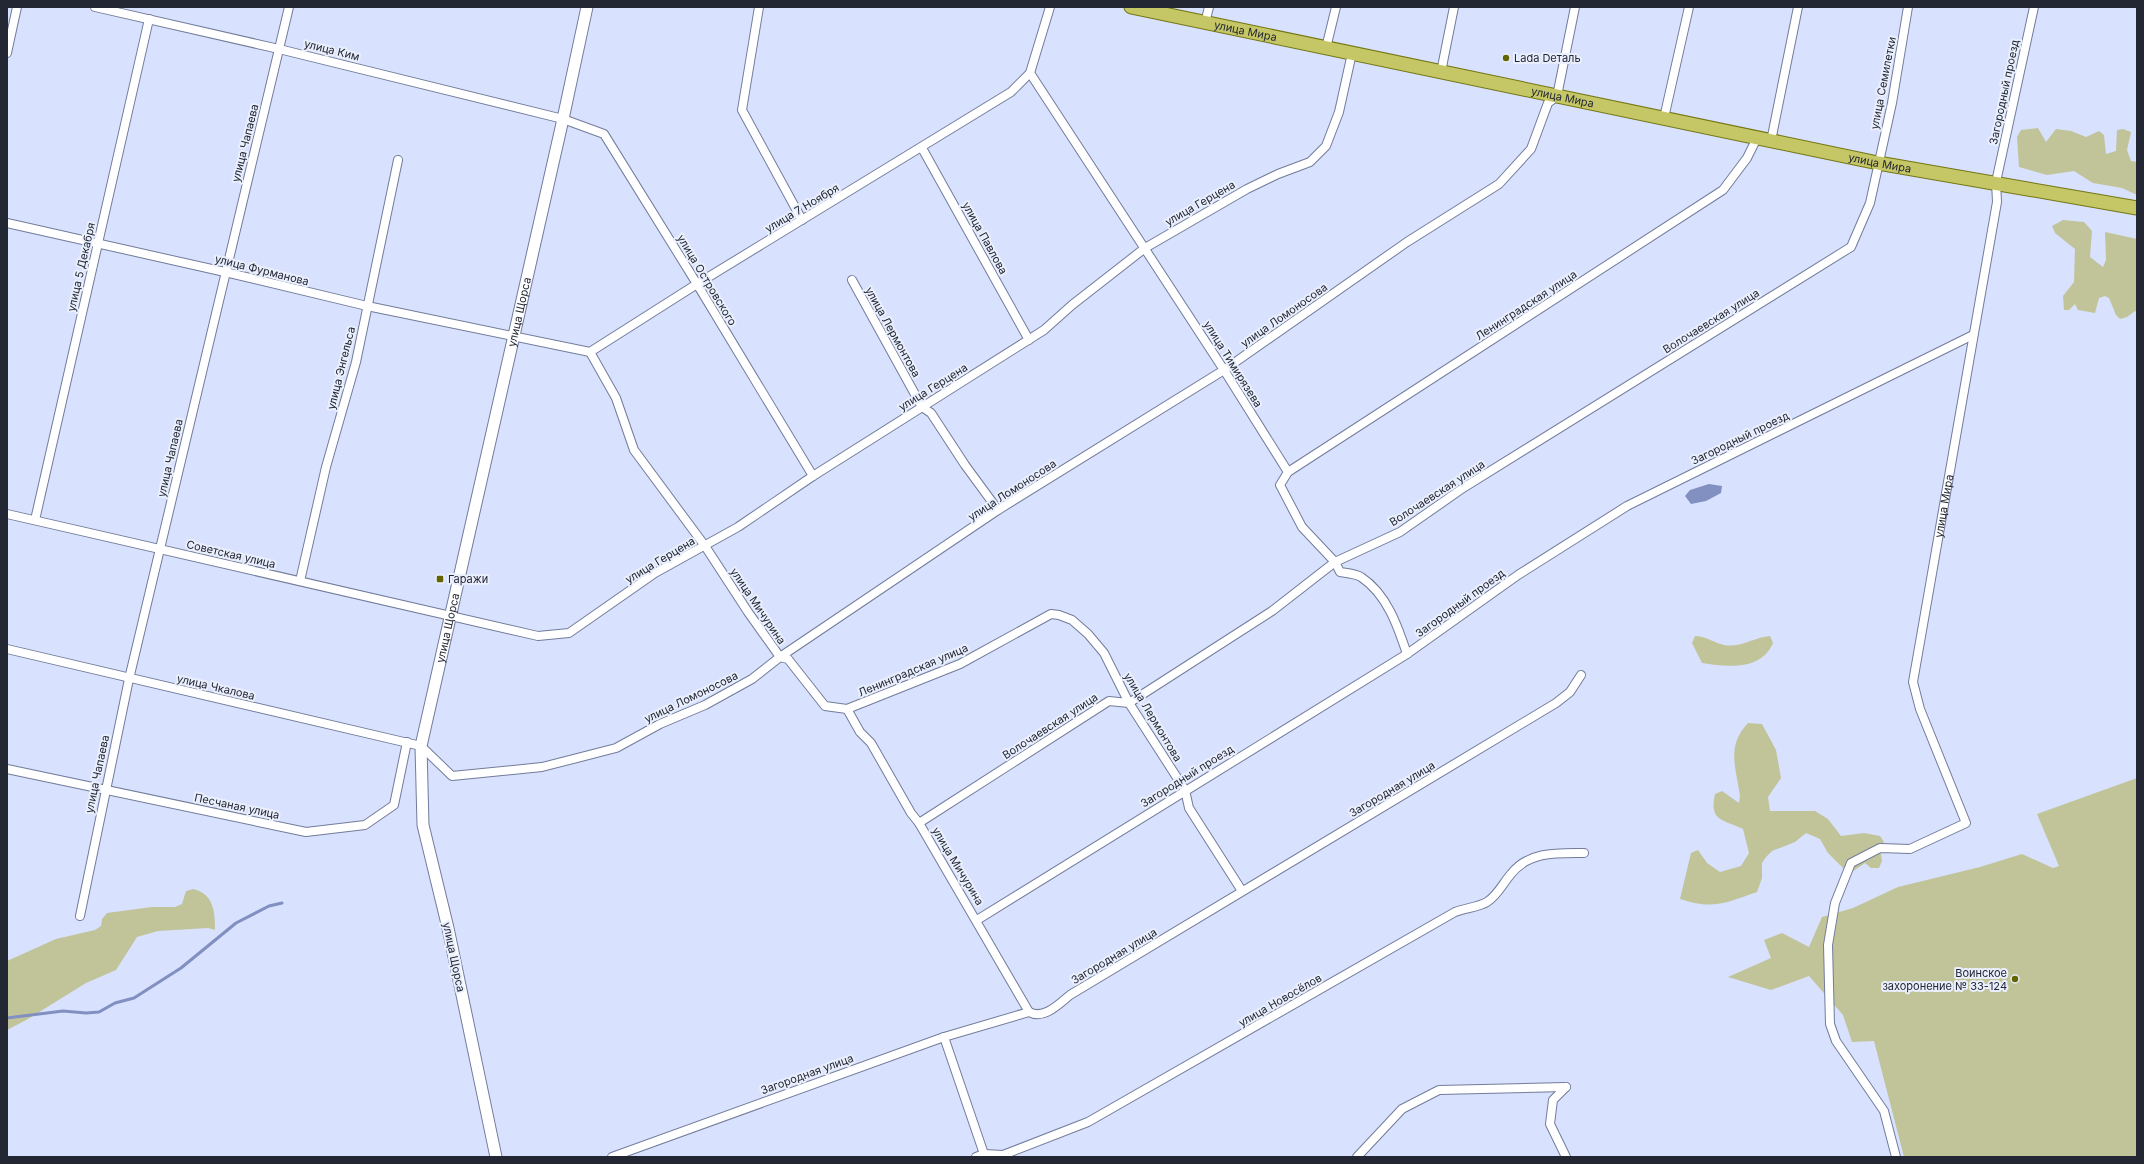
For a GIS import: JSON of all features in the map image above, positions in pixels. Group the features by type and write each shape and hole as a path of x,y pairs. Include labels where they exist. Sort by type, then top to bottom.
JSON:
{"main road":[{"name":"улица Мира","path":"1130,7 1878,164 1996,182 2137,208"}],"street":[{"path":"7,53 17,7"},
{"name":"улица Ким","path":"95,7 279,49 563,119"},
{"name":"улица Чапаева","path":"80,916 129,679 289,7"},
{"name":"улица Щорса","path":"496,1157 448,928 423,825 421,746 587,7"},
{"path":"759,7 742,110 802,220"},
{"name":"улица 7 Ноября","path":"590,352 697,284 922,148 1011,92 1030,72 1050,7"},
{"path":"1206,23 1209,7"},
{"path":"1326,48 1336,7"},
{"path":"1441,72 1454,7"},
{"path":"1557,96 1575,7"},
{"path":"1664,118 1690,7"},
{"path":"1771,141 1798,7"},
{"name":"улица Семилетки","path":"1878,164 1892,103 1908,7"},
{"name":"Загородный проезд","path":"1996,182 2034,7"},
{"name":"улица 5 Декабря","path":"35,520 149,19"},
{"name":"улица Герцена","path":"451,616 538,636 569,633 655,572 738,527 812,476 1044,330 1072,305 1145,248 1247,189 1278,174 1310,162 1326,146 1338,112 1352,53"},
{"name":"улица Тимирязева","path":"1030,72 1224,370 1288,472"},
{"name":"улица Ломоносова","path":"421,746 452,776 496,773 549,765 616,748 660,724 705,705 752,679 780,657 998,510 1224,370 1407,242 1499,184 1531,149 1548,103 1557,96"},
{"name":"улица Островского","path":"563,119 604,134 697,284 812,476"},
{"name":"Ленинградская улица","path":"1288,472 1723,190 1747,158 1757,138"},
{"name":"улица Павлова","path":"922,148 1029,340"},
{"name":"улица Энгельса","path":"300,581 326,467 356,362 398,160"},
{"name":"Волочаевская улица","path":"919,823 1109,701 1129,703 1272,611 1335,562 1400,532 1463,488 1851,247 1870,203 1878,164"},
{"name":"улица Мира","path":"1896,1157 1884,1111 1836,1041 1830,1024 1828,945 1835,903 1852,863 1880,848 1910,850 1966,823 1920,709 1913,682 1997,202 1996,182"},
{"name":"улица Фурманова","path":"7,223 225,272 367,306 513,335"},
{"name":"улица Лермонтова","path":"852,280 922,407 931,413 964,465 998,510"},
{"path":"513,335 590,352"},
{"name":"Загородный проезд","path":"977,920 1407,654 1518,575 1627,506 1974,336"},
{"name":"улица Мичурина","path":"590,352 616,398 634,450 705,546 748,612 780,657 788,659 825,706 847,709 860,732 871,743 911,813 919,823 977,920 1029,1012"},
{"path":"1288,472 1280,485 1302,527 1335,562 1340,572 1360,577 1381,596 1398,628 1407,654"},
{"name":"Советская улица","path":"7,514 451,616"},
{"name":"Ленинградская улица","path":"847,709 960,664 1051,614"},
{"name":"улица Лермонтова","path":"1051,614 1059,614 1072,620 1088,634 1104,653 1129,703 1185,790 1189,808 1242,891"},
{"name":"улица Чкалова","path":"7,649 129,679 421,746"},
{"name":"Загородная улица","path":"612,1157 944,1037 1029,1012 1035,1015 1044,1014 1077,991 1556,703 1570,692 1581,675"},
{"name":"Песчаная улица","path":"7,769 306,832 365,825 394,805 407,742"},
{"name":"улица Новосёлов","path":"976,1157 985,1155 1003,1155 1088,1122 1455,912 1486,902 1498,892 1511,873 1524,861 1548,854 1584,853"},
{"path":"944,1037 985,1155"},
{"path":"1357,1157 1402,1109 1439,1090 1566,1087 1553,1100 1550,1124 1566,1157"}],"green space":[{"path":"2038,128 2046,142 2056,129 2071,131 2086,137 2099,131 2104,135 2106,154 2116,151 2117,130 2123,129 2131,132 2127,150 2131,161 2137,162 2137,195 2122,188 2093,183 2074,171 2047,175 2019,167 2017,137 2021,130"},
{"path":"2063,220 2084,222 2092,231 2090,257 2103,267 2106,260 2105,232 2137,239 2137,312 2135,311 2127,317 2120,319 2116,315 2109,298 2105,296 2099,298 2095,313 2078,310 2075,304 2069,310 2064,310 2063,296 2074,282 2075,249 2055,233 2052,226"},
{"path":"1695,636 1703,637 1720,644 1730,646 1770,636 1773,643 1768,652 1752,663 1722,666 1702,663 1692,643"},
{"path":"1748,723 1762,724 1776,750 1781,778 1768,797 1770,811 1815,811 1828,819 1841,836 1864,833 1880,836 1884,842 1880,848 1882,861 1879,868 1871,868 1865,863 1846,876 1844,869 1828,853 1820,839 1806,833 1795,842 1772,851 1766,857 1762,863 1762,878 1757,892 1727,902 1710,905 1680,899 1691,853 1698,850 1707,863 1720,872 1741,866 1749,853 1743,829 1723,821 1716,814 1714,809 1715,794 1722,791 1739,803 1740,796 1734,758 1735,749 1741,732"},
{"path":"2137,778 2137,1157 1904,1157 1874,1041 1852,1042 1843,1015 1809,976 1771,990 1728,977 1771,958 1764,940 1782,933 1809,947 1822,917 1853,908 1898,887 1980,867 2022,854 2053,868 2059,866 2037,814"},
{"path":"193,889 200,891 209,899 214,910 215,930 208,928 158,931 137,937 116,970 86,983 28,1019 7,1030 7,961 56,939 95,930 101,926 102,919 107,913 152,907 175,907 182,904 186,891"}],"water":[{"path":"1709,484 1722,486 1721,493 1706,501 1691,504 1685,496 1690,490"}],"waterway":[{"path":"7,1018 63,1011 86,1013 99,1012 115,1003 134,998 181,968 236,923 269,906 282,903"}],"place":[{"name":"Lada Dеталь","path":"1506,58"},
{"name":"Гаражи","path":"440,579"},
{"name":"Воинское захоронение № 33-124","path":"2015,979"}]}
